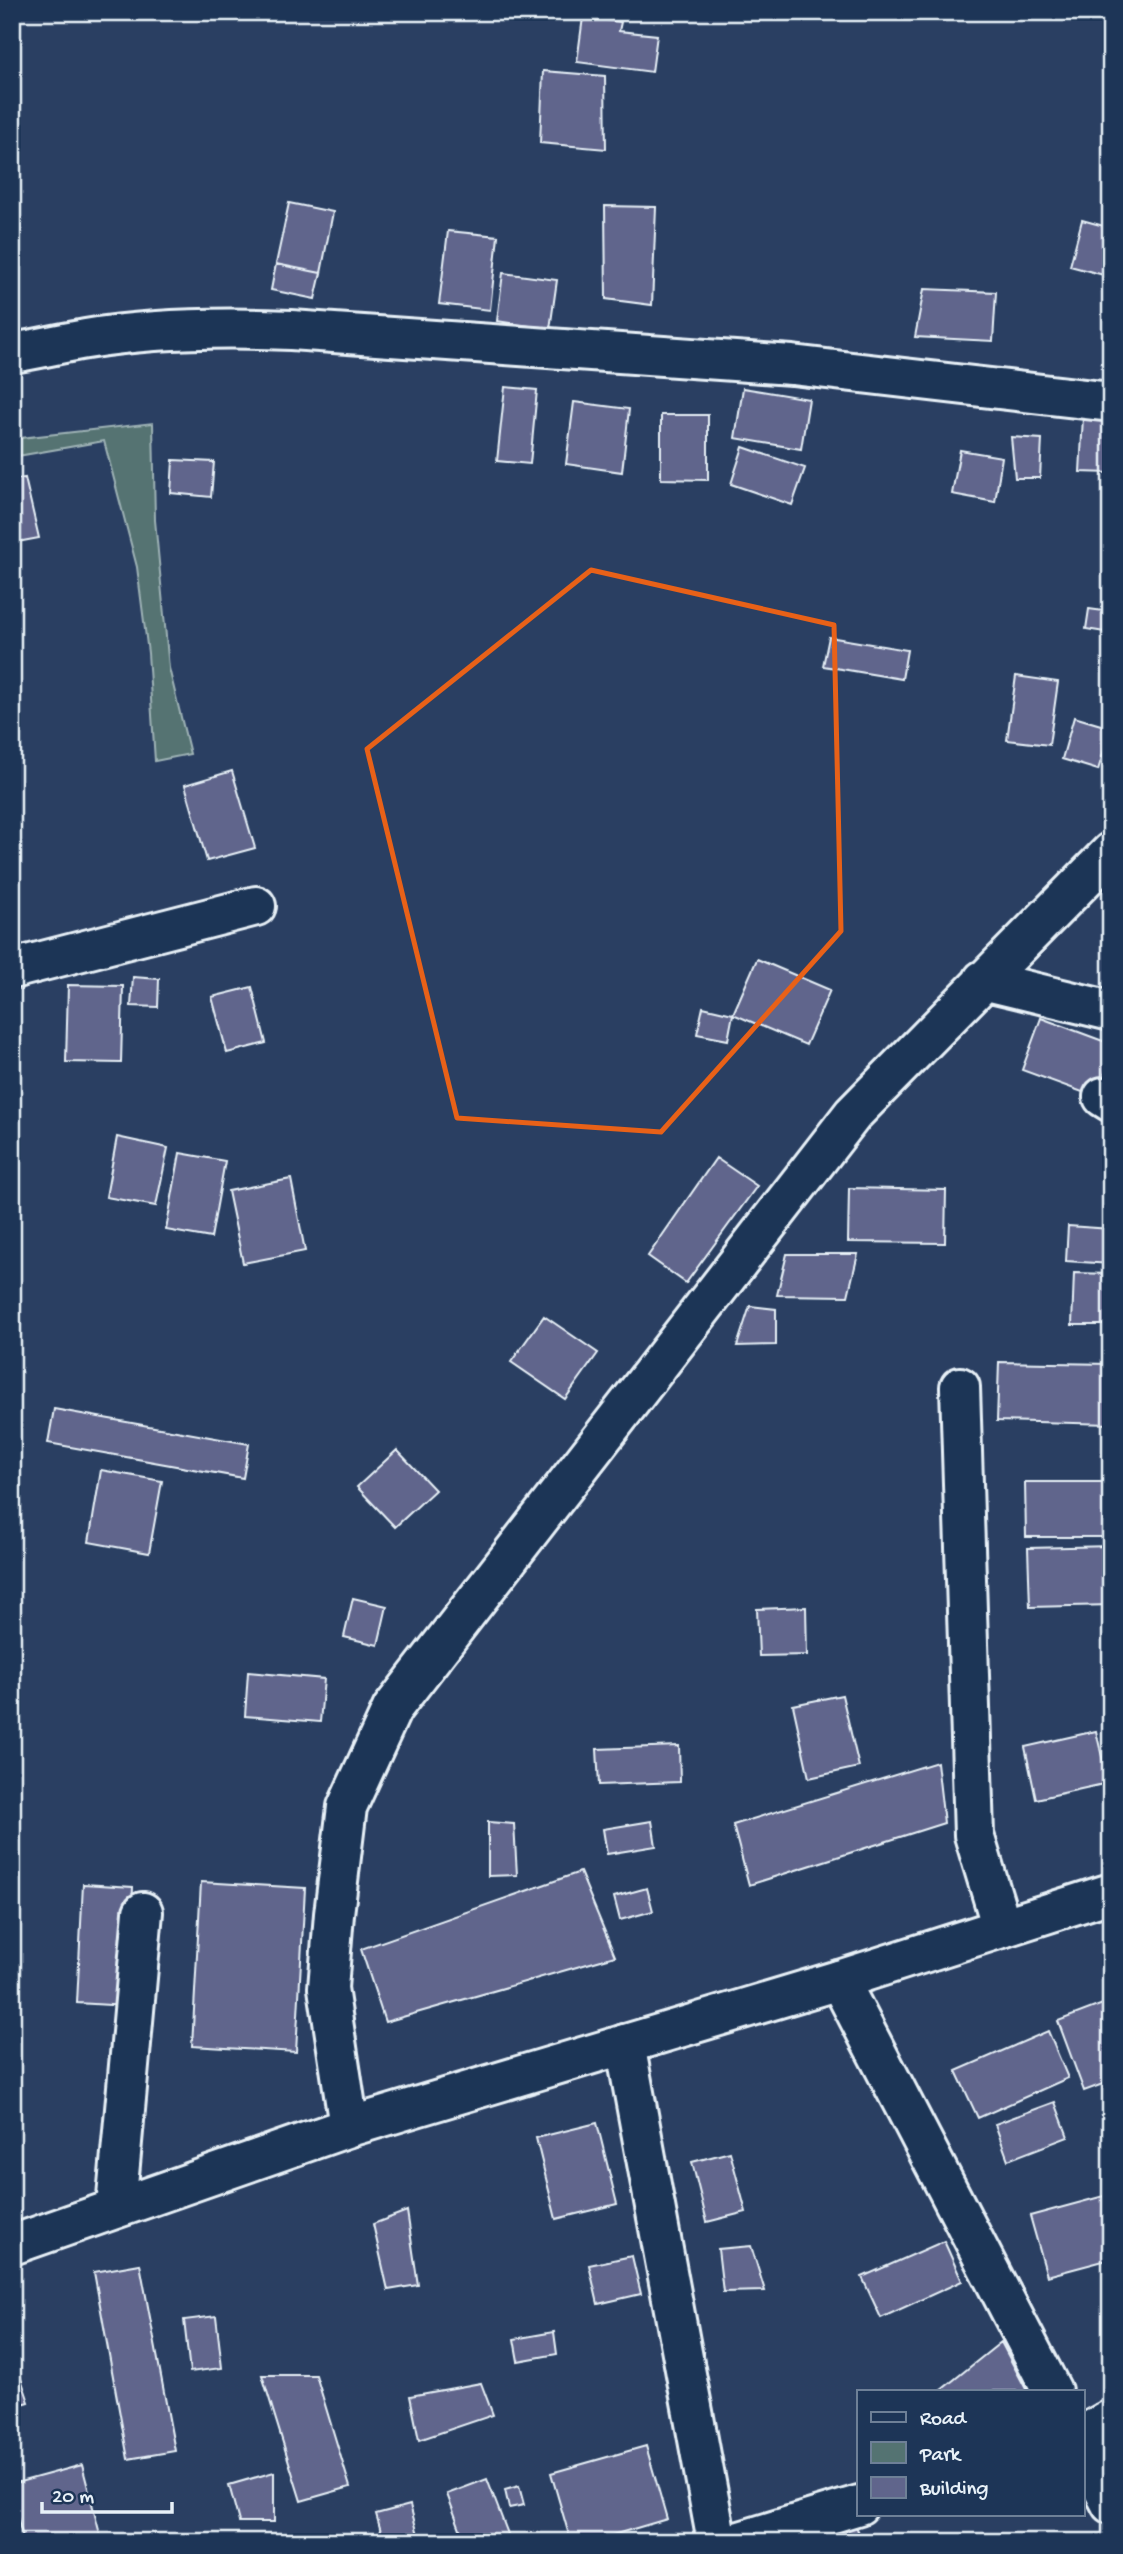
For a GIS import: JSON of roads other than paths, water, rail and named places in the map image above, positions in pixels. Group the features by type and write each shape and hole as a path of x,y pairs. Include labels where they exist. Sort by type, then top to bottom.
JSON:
{"street":[{"path":"12,353 87,338 231,327 792,365 1111,402"},
{"path":"349,2127 328,1988 334,1914 347,1807 392,1709 853,1114 1111,852"},
{"path":"12,969 256,906"},
{"path":"984,980 1111,1011"},
{"path":"960,1387 974,1835 1002,1928"},
{"path":"12,2245 349,2127 839,1980 1111,1893"},
{"path":"116,2208 143,1912"},
{"path":"839,1980 1051,2390"},
{"path":"625,2044 717,2542"},
{"path":"1084,2434 1111,2419"},
{"path":"1084,2452 1111,2504"},
{"path":"737,2542 857,2506"}]}
